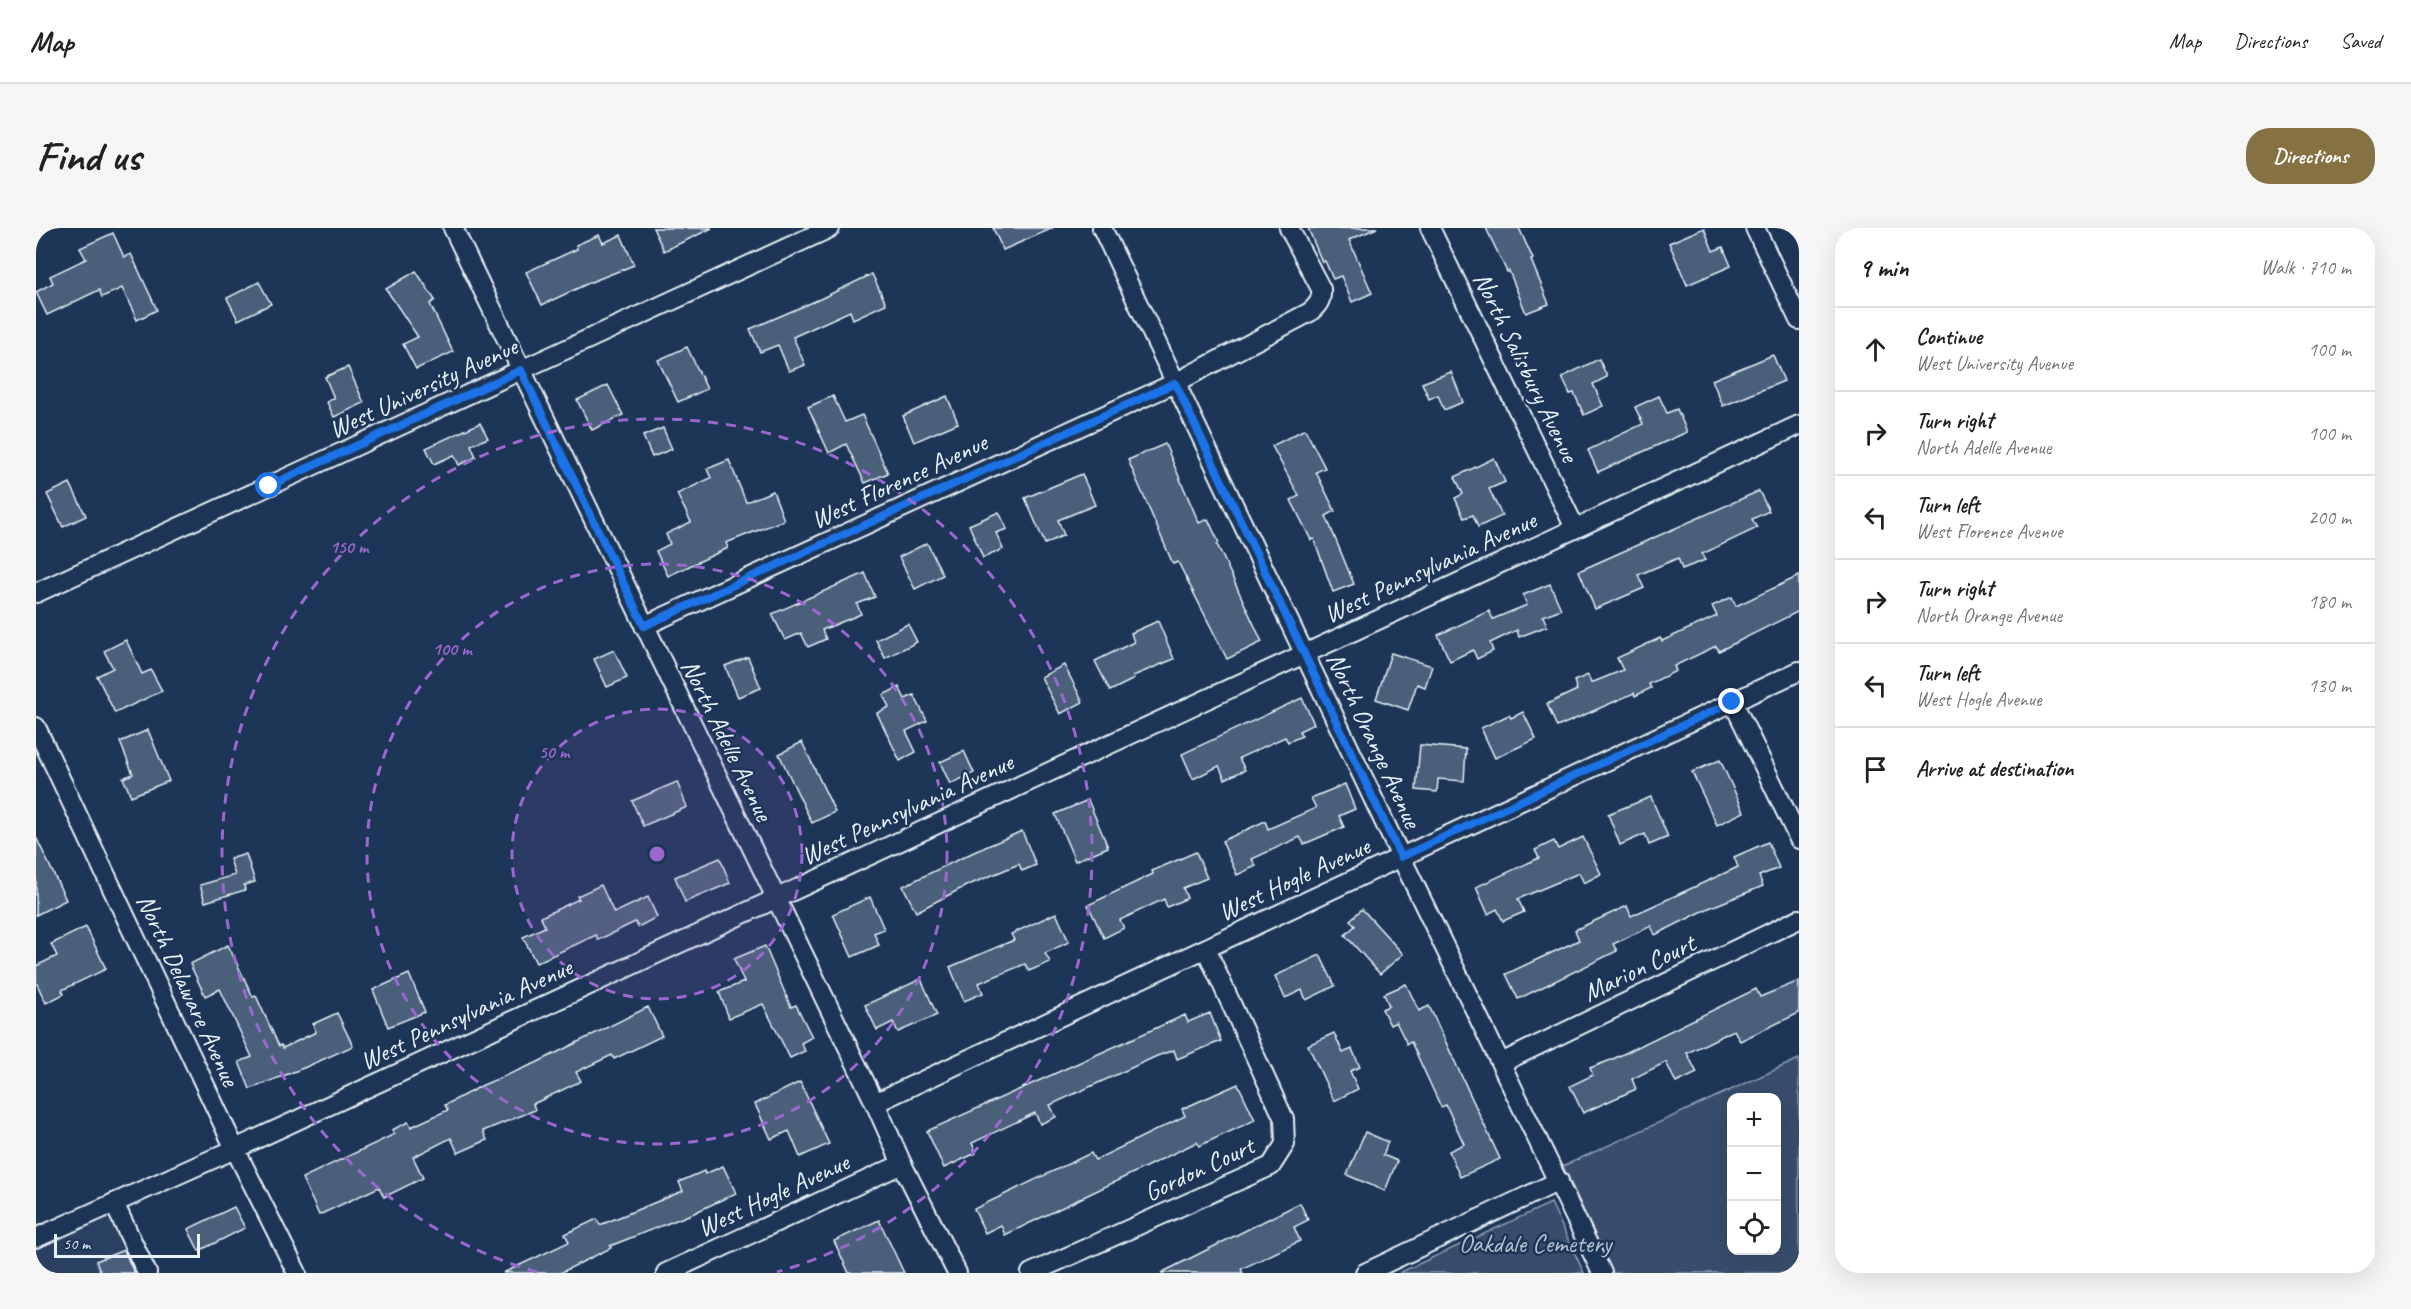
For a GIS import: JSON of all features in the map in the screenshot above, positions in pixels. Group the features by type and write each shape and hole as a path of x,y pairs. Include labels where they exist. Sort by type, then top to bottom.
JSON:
{"street":[{"name":"North Adelle Avenue","path":"453,228 875,1103 902,1164 957,1273"},
{"name":"West University Avenue","path":"36,593 830,228"},
{"name":"North Orange Avenue","path":"1102,228 1602,1273"},
{"name":"West Florence Avenue","path":"644,626 1175,383 1310,312 1318,305 1322,296 1321,289 1289,228"},
{"name":"North Salisbury Avenue","path":"1430,228 1575,528"},
{"path":"1755,228 1799,320"},
{"name":"West Pennsylvania Avenue","path":"36,1238 235,1149 1799,424"},
{"name":"West Hogle Avenue","path":"875,1103 1799,671"},
{"path":"1732,702 1799,839"},
{"name":"North Delaware Avenue","path":"36,727 235,1149 297,1273"},
{"name":"Marion Court","path":"1502,1063 1799,919"},
{"name":"Gordon Court","path":"1031,1273 1271,1166 1285,1144 1284,1119 1206,949"},
{"name":"West Hogle Avenue","path":"666,1273 902,1164"},
{"path":"1365,1273 1559,1181"},
{"path":"114,1203 147,1273"}],"shaded area":[{"path":"114,1215 140,1273 36,1273 36,1250"}],"green space":[{"path":"1799,1059 1799,1273 1613,1273 1563,1166"},
{"name":"Oakdale Cemetery","path":"1551,1203 1584,1273 1399,1273"}],"building":[{"path":"653,228 712,228 664,251"},
{"path":"993,228 1053,228 1003,250"},
{"path":"1308,228 1377,228 1349,240 1372,293 1352,302 1341,276 1333,279 1325,261 1322,262"},
{"path":"1486,228 1519,228 1549,304 1526,313 1509,271 1507,272"},
{"path":"1704,228 1713,251 1723,247 1731,266 1687,285 1669,243"},
{"path":"113,233 124,257 131,254 157,310 137,320 122,288 102,297 99,290 47,315 36,292 53,283 50,276 86,259 80,248"},
{"path":"599,235 603,243 621,235 634,265 542,305 526,272 577,249 576,245"},
{"path":"416,271 435,300 430,304 453,352 416,369 403,344 418,337 386,289"},
{"path":"872,274 886,304 853,319 850,311 793,337 805,365 789,371 778,345 760,352 750,329"},
{"path":"259,282 271,304 238,320 227,298"},
{"path":"687,347 707,389 678,402 658,360"},
{"path":"1773,355 1784,381 1723,406 1712,380"},
{"path":"1599,359 1607,377 1593,384 1603,406 1584,415 1574,393 1570,394 1562,377"},
{"path":"348,367 364,403 334,417 327,402 334,398 325,377"},
{"path":"1451,372 1463,402 1444,410 1438,395 1429,399 1422,383"},
{"path":"608,385 623,415 592,430 577,400"},
{"path":"833,396 845,422 862,415 888,473 865,483 846,444 829,453 808,407"},
{"path":"947,396 958,423 914,442 903,416"},
{"path":"1659,396 1667,413 1677,409 1687,432 1598,472 1588,450 1643,424 1635,407"},
{"path":"480,423 488,438 471,445 476,457 459,465 454,455 434,464 426,448"},
{"path":"663,428 672,449 652,457 643,436"},
{"path":"1305,429 1325,468 1316,472 1335,511 1326,516 1354,584 1333,592 1314,539 1311,540 1291,500 1299,496 1272,446"},
{"path":"1165,444 1199,523 1208,519 1219,543 1217,544 1262,642 1227,659 1178,562 1173,564 1128,460"},
{"path":"1494,458 1505,482 1489,489 1502,516 1478,527 1473,515 1464,518 1455,498 1463,494 1455,477"},
{"path":"729,460 746,502 773,491 784,520 726,543 728,548 668,576 656,551 670,544 666,534 691,522 677,494 711,478 707,469"},
{"path":"1082,474 1095,505 1058,520 1064,535 1045,544 1025,498"},
{"path":"70,483 86,516 63,527 47,494"},
{"path":"1759,491 1769,511 1752,519 1757,528 1702,554 1705,560 1682,569 1678,558 1638,575 1644,588 1595,609 1579,571"},
{"path":"999,512 1007,529 996,533 1003,549 983,558 969,525"},
{"path":"927,543 943,575 915,589 899,557"},
{"path":"865,573 875,597 857,604 861,614 822,630 826,639 808,647 801,633 785,640 772,614"},
{"path":"1799,576 1799,611 1719,651 1716,646 1674,666 1676,671 1649,684 1651,688 1635,696 1634,693 1557,727 1547,704 1577,690 1574,681 1588,675 1591,683 1623,670 1617,658 1717,616 1712,606 1732,597 1736,606"},
{"path":"1550,584 1561,609 1543,616 1547,626 1519,637 1517,630 1490,643 1493,651 1477,659 1473,650 1450,661 1438,635 1489,611 1493,619 1527,605 1523,595"},
{"path":"1158,621 1174,659 1133,676 1134,679 1110,691 1095,661 1134,642 1131,633"},
{"path":"908,624 917,642 885,658 876,640"},
{"path":"126,640 142,674 151,670 162,691 115,713 97,676 113,668 104,651"},
{"path":"614,650 627,678 607,687 594,659"},
{"path":"1391,653 1432,666 1425,687 1417,684 1408,710 1376,699"},
{"path":"748,657 761,688 738,697 725,666"},
{"path":"1064,665 1083,702 1060,714 1041,677"},
{"path":"899,687 905,699 914,695 927,721 906,731 916,752 900,761 877,713 889,707 883,695"},
{"path":"1302,698 1314,724 1299,731 1302,736 1288,742 1285,737 1239,758 1245,770 1225,779 1219,766 1193,779 1182,754"},
{"path":"1523,712 1536,739 1495,758 1481,728 1509,715 1511,718"},
{"path":"148,730 169,781 131,796 123,778 133,774 120,742"},
{"path":"802,742 835,812 812,823 779,754"},
{"path":"1420,745 1466,749 1464,781 1438,779 1437,792 1416,790"},
{"path":"964,751 974,773 950,784 940,762"},
{"path":"1720,760 1744,812 1717,825 1692,772"},
{"path":"677,782 687,807 643,826 632,801"},
{"path":"1345,784 1355,809 1339,816 1344,827 1304,844 1300,837 1252,859 1256,866 1237,875 1222,841 1265,821 1268,829 1316,808 1311,798"},
{"path":"1651,797 1668,837 1649,845 1645,834 1620,845 1608,814"},
{"path":"1088,800 1108,847 1075,861 1055,814"},
{"path":"1022,831 1036,865 1022,871 1019,864 966,886 916,912 903,886"},
{"path":"36,837 66,900 36,915"},
{"path":"1583,837 1601,874 1584,883 1579,873 1518,899 1524,912 1503,921 1497,909 1488,914 1476,887 1539,858 1535,850 1554,841 1558,849"},
{"path":"1768,842 1779,868 1759,876 1763,886 1709,908 1655,935 1651,926 1613,944 1617,951 1518,999 1506,974 1579,940 1575,930 1627,906 1631,916 1738,867 1734,857"},
{"path":"1196,852 1207,878 1183,888 1187,898 1167,907 1164,899 1120,920 1124,928 1104,938 1088,905 1153,874 1152,871"},
{"path":"246,854 255,882 244,885 245,890 205,902 200,885 235,875 230,859"},
{"path":"720,858 730,883 685,902 675,877"},
{"path":"601,885 614,913 648,897 657,917 638,927 635,922 598,940 596,935 536,963 523,937 545,927 541,917 579,899 577,896"},
{"path":"870,897 884,929 874,933 879,945 852,957 833,914"},
{"path":"1362,909 1403,954 1380,974 1345,935 1355,926 1350,920"},
{"path":"1056,913 1069,942 1045,953 1050,962 1029,971 1025,964 979,983 983,993 964,1001 950,967 1014,940 1011,934"},
{"path":"86,927 106,969 62,990 64,994 46,1003 36,982 36,966 57,956 51,944"},
{"path":"228,945 253,997 256,996 279,1046 283,1048 316,1032 313,1024 337,1013 353,1046 250,1089 239,1062 252,1057 220,989 205,996 190,964"},
{"path":"765,946 791,1007 796,1005 812,1037 801,1043 805,1051 790,1058 763,1004 729,1018 719,992 744,982 734,959"},
{"path":"1320,955 1335,986 1306,1000 1302,990 1285,998 1275,976"},
{"path":"409,974 425,1012 388,1027 373,990"},
{"path":"921,979 937,1015 898,1032 893,1022 877,1030 865,1005"},
{"path":"1799,981 1799,1013 1740,1041 1734,1030 1687,1053 1697,1073 1676,1083 1666,1062 1632,1079 1636,1089 1583,1113 1570,1086 1593,1075 1590,1068 1611,1060 1756,989 1760,997"},
{"path":"1406,984 1419,1011 1429,1006 1500,1159 1460,1177 1449,1151 1464,1144 1446,1105 1441,1107 1411,1042 1407,1044 1396,1022 1390,1025 1382,1009 1389,1006 1384,994"},
{"path":"648,1007 662,1036 614,1059 612,1055 576,1072 581,1081 533,1104 535,1110 483,1131 487,1140 458,1153 451,1138 413,1157 423,1178 384,1197 379,1187 319,1215 302,1178 395,1134 392,1130 408,1122 411,1127 448,1110 445,1105 483,1085 536,1063"},
{"path":"1210,1013 1221,1041 1177,1059 1174,1050 1157,1056 1050,1105 1056,1117 1040,1124 1035,1113 972,1143 976,1153 944,1168 927,1131 1185,1015 1188,1022"},
{"path":"1334,1033 1343,1053 1352,1049 1360,1067 1350,1071 1358,1089 1334,1101 1308,1045"},
{"path":"800,1082 829,1144 800,1157 789,1131 771,1139 755,1104"},
{"path":"1238,1084 1255,1120 1199,1146 1197,1142 1005,1235 1001,1225 985,1233 974,1209 1091,1153 1095,1160 1185,1116 1182,1109"},
{"path":"1365,1132 1388,1142 1383,1155 1397,1161 1385,1191 1347,1175"},
{"path":"723,1166 736,1193 694,1213 610,1246 611,1248 560,1273 503,1273 569,1242 565,1234 597,1219 600,1225 683,1191 679,1182"},
{"path":"1300,1203 1308,1220 1294,1227 1300,1241 1241,1269 1243,1273 1161,1273"},
{"path":"234,1207 245,1228 199,1251 188,1229"},
{"path":"879,1220 904,1273 849,1273 834,1241"},
{"path":"124,1250 134,1273 101,1273 96,1261"}],"route":[{"path":"269,486 521,370 644,626 1175,383 1401,857 1732,702"}]}
